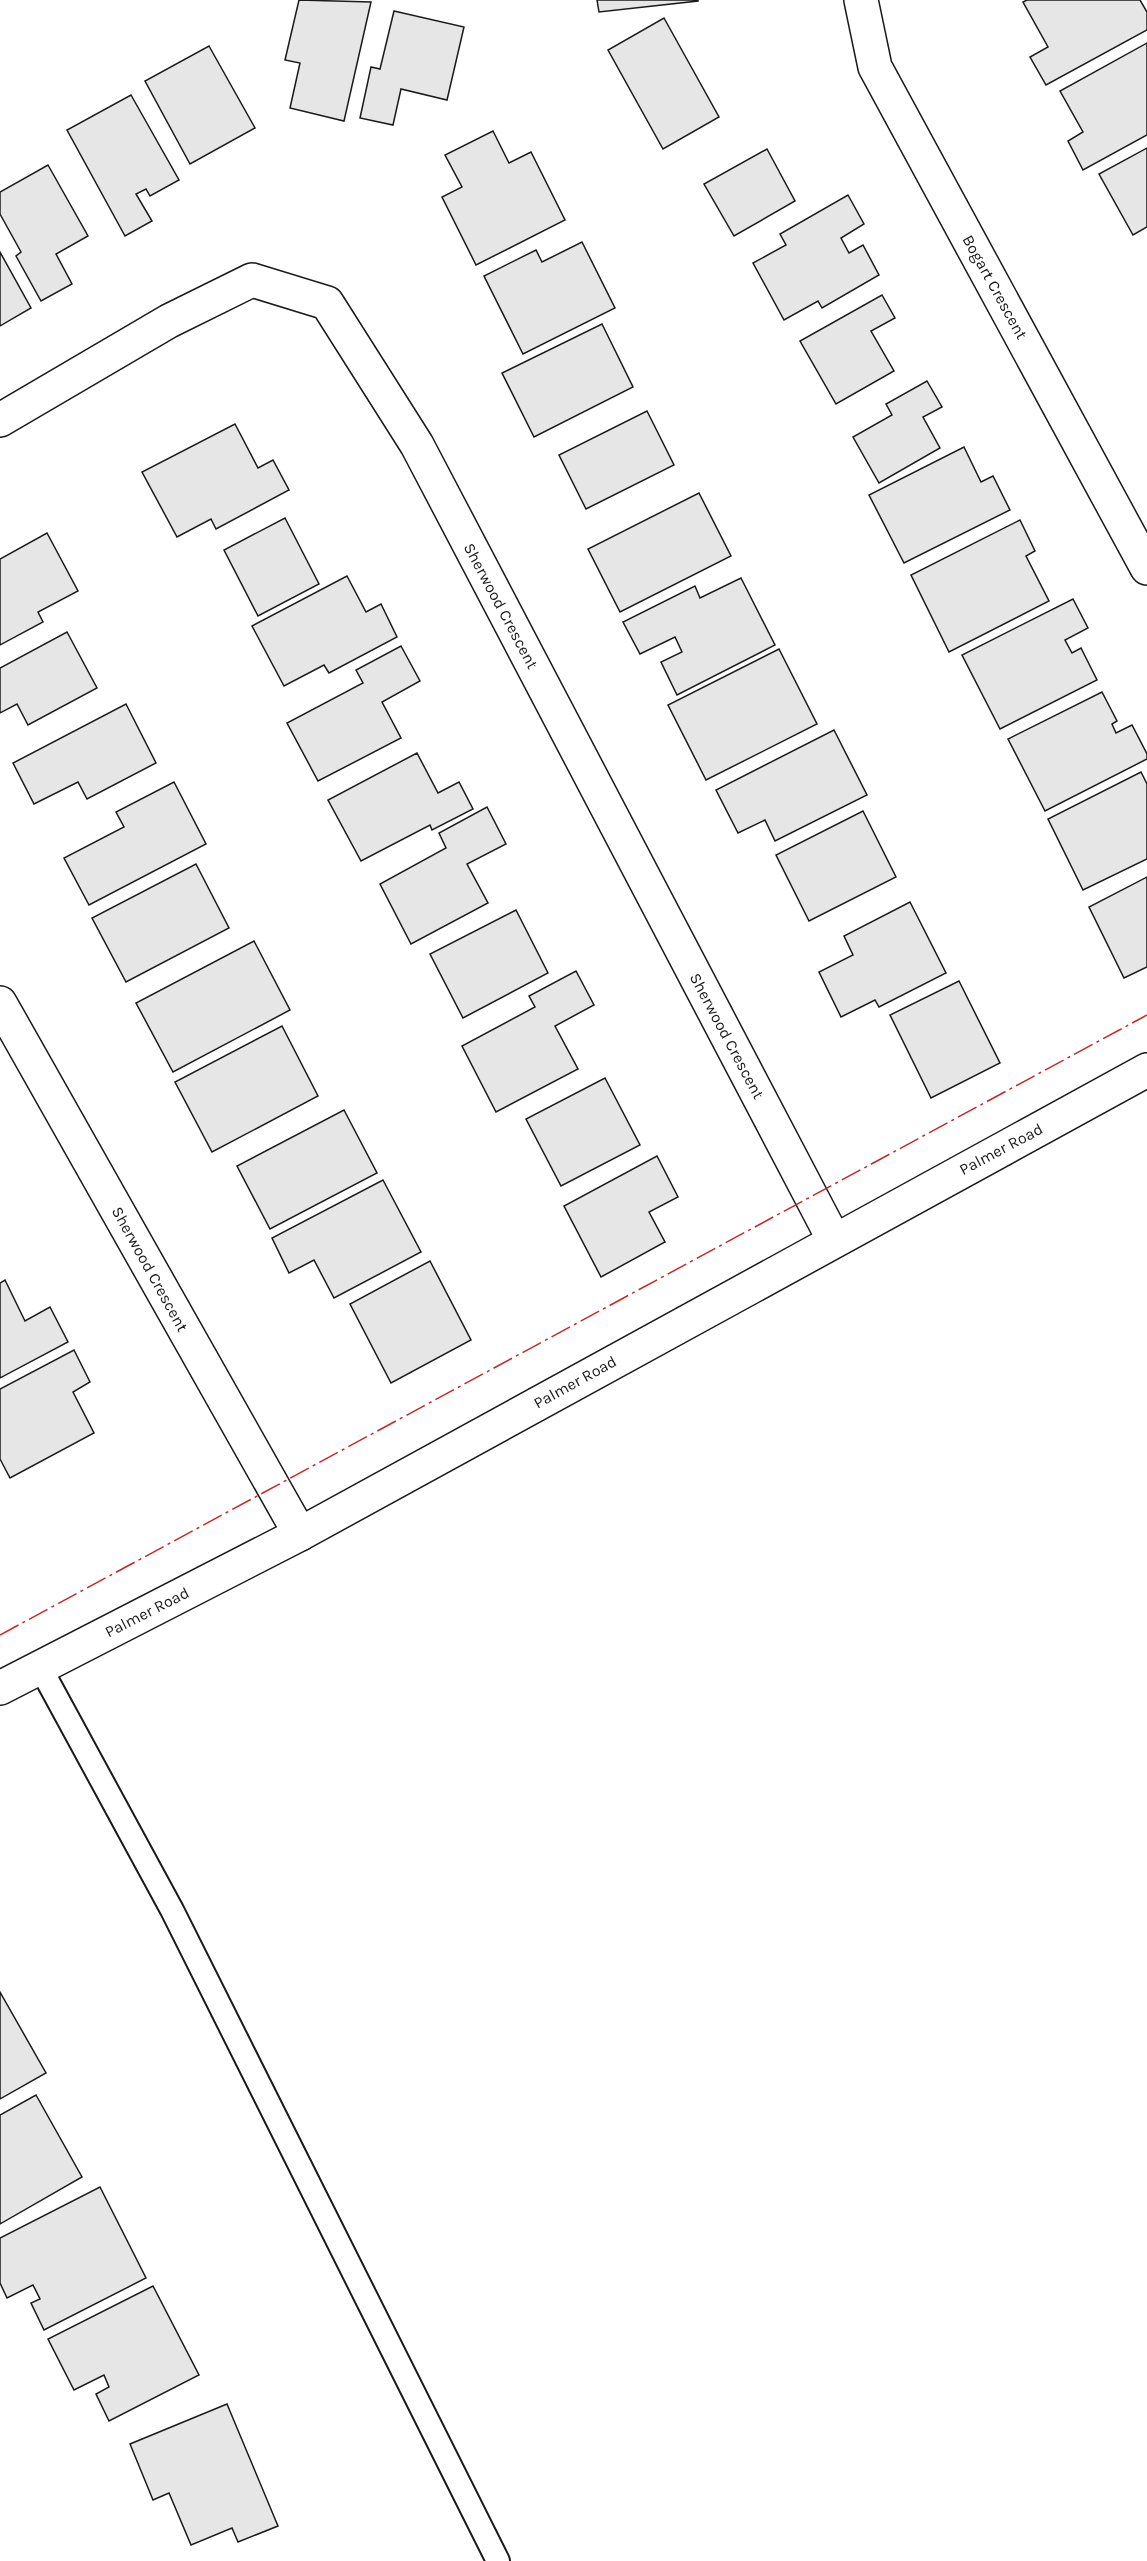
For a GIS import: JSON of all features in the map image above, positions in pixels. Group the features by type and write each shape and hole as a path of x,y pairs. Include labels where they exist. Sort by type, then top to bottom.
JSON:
{"street":[{"name":"Bogart Crescent","path":"861,0 875,67 1147,568"},
{"name":"Sherwood Crescent","path":"0,420 169,321 252,280 327,303 417,445 834,1240"},
{"name":"Sherwood Crescent","path":"0,1003 300,1534"},
{"name":"Palmer Road","path":"0,1688 300,1534 1147,1070"}],"lane":[{"path":"40,1667 172,1910 498,2561"}],"building":[{"path":"299,0 371,2 344,121 290,108 300,63 285,60"},
{"path":"597,0 698,0 698,1 599,12"},
{"path":"1027,0 1140,0 1147,12 1147,30 1046,85 1030,57 1048,47 1023,2"},
{"path":"394,11 464,27 447,100 401,89 393,125 360,118 371,67 380,69"},
{"path":"664,18 719,117 663,149 608,50"},
{"path":"1147,43 1147,135 1083,170 1068,141 1083,132 1060,91"},
{"path":"209,46 255,128 190,164 145,81"},
{"path":"131,95 179,180 150,196 146,189 136,194 152,221 125,236 67,130"},
{"path":"493,131 509,163 531,152 565,220 476,265 442,197 462,187 445,155"},
{"path":"1147,148 1147,227 1133,235 1099,174"},
{"path":"767,149 795,201 734,236 704,184"},
{"path":"48,165 88,236 56,254 72,284 41,301 16,256 21,252 0,214 0,192"},
{"path":"848,195 864,224 841,238 849,253 863,245 879,275 822,308 818,301 784,320 753,263 786,245 780,234"},
{"path":"582,242 615,308 523,354 484,276 536,250 542,262"},
{"path":"0,252 31,308 0,326"},
{"path":"882,295 895,318 871,331 894,371 836,404 800,341"},
{"path":"602,324 633,387 534,437 502,373"},
{"path":"927,381 942,407 923,417 940,448 879,483 853,437 892,415 886,404"},
{"path":"647,411 674,465 586,509 559,455"},
{"path":"235,424 258,468 273,460 289,490 216,529 211,519 177,537 142,472"},
{"path":"964,447 981,482 993,476 1010,510 904,563 869,495"},
{"path":"699,493 731,556 620,612 588,549"},
{"path":"285,518 319,584 258,616 224,550"},
{"path":"1020,520 1035,551 1026,556 1049,601 949,652 911,575"},
{"path":"47,533 78,591 38,612 43,622 0,645 0,559"},
{"path":"347,576 366,612 381,604 397,637 329,673 324,665 284,686 252,626"},
{"path":"741,578 775,645 677,695 661,662 682,652 675,637 640,654 623,622 695,586 700,598"},
{"path":"1073,599 1088,628 1065,640 1072,653 1081,648 1097,680 1000,729 962,655"},
{"path":"67,632 97,688 28,725 17,704 0,713 0,668"},
{"path":"401,646 420,681 382,702 401,738 318,781 287,723 363,683 356,670"},
{"path":"779,649 817,724 706,780 668,705"},
{"path":"1102,692 1117,721 1112,724 1116,733 1132,725 1147,754 1147,759 1045,811 1008,739"},
{"path":"126,704 156,763 87,799 78,782 34,804 13,763"},
{"path":"834,730 867,795 775,841 765,820 738,833 716,790"},
{"path":"417,753 438,793 459,782 473,809 432,830 430,825 361,861 328,800"},
{"path":"1141,772 1147,784 1147,859 1083,890 1048,819"},
{"path":"174,782 206,844 89,905 64,858 124,827 116,812"},
{"path":"487,807 506,844 467,864 488,903 411,944 380,884 446,848 439,833"},
{"path":"863,811 896,877 809,921 776,855"},
{"path":"196,864 229,928 126,982 92,918"},
{"path":"1147,877 1147,967 1124,978 1089,907"},
{"path":"910,902 946,973 879,1007 875,1000 841,1017 819,972 853,955 844,936"},
{"path":"516,910 548,973 463,1018 430,954"},
{"path":"254,941 290,1010 173,1072 136,1003"},
{"path":"576,971 594,1005 555,1026 578,1069 496,1112 462,1046 535,1007 529,996"},
{"path":"959,981 1000,1063 931,1098 890,1015"},
{"path":"282,1026 318,1096 212,1152 175,1082"},
{"path":"605,1078 640,1145 561,1186 526,1119"},
{"path":"344,1110 377,1173 270,1229 237,1166"},
{"path":"657,1156 678,1197 649,1212 665,1242 601,1277 564,1206"},
{"path":"383,1180 421,1252 334,1298 314,1260 289,1273 272,1238"},
{"path":"430,1261 471,1340 391,1383 350,1304"},
{"path":"5,1280 25,1321 50,1307 68,1342 0,1378 0,1283"},
{"path":"74,1350 90,1382 73,1392 94,1433 10,1478 0,1459 0,1389"},
{"path":"0,1992 46,2073 0,2099"},
{"path":"36,2095 82,2177 0,2224 0,2115"},
{"path":"100,2187 146,2278 44,2330 31,2303 40,2299 33,2285 7,2298 0,2283 0,2238"},
{"path":"153,2286 199,2375 109,2421 96,2394 109,2387 104,2375 74,2390 48,2339"},
{"path":"227,2404 278,2526 238,2542 232,2528 191,2545 169,2493 153,2500 130,2444"}],"power":[{"path":"0,1635 1147,1015"}]}
